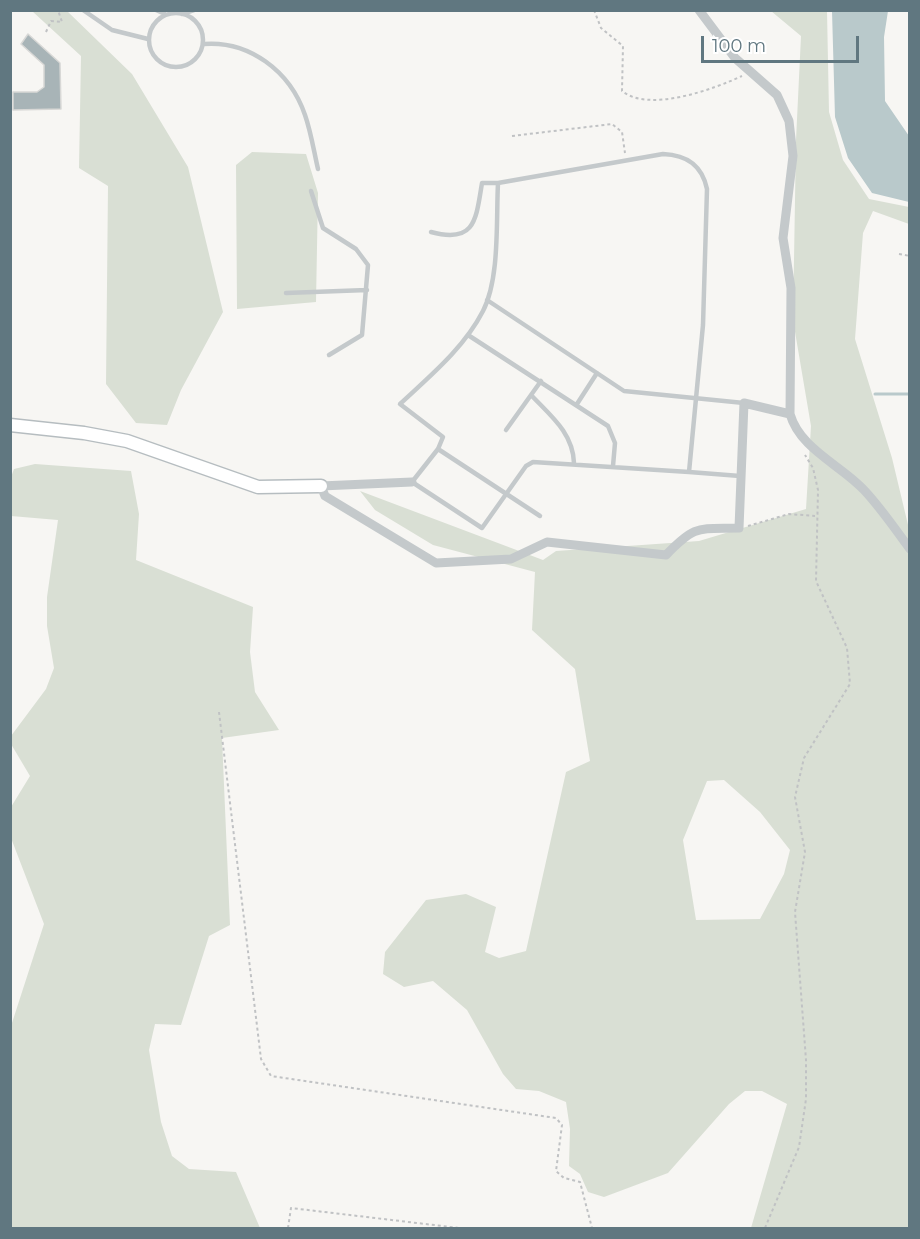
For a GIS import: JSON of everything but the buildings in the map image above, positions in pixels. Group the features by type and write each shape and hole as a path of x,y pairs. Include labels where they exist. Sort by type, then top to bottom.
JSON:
{"street":[{"path":"699,10 735,58 777,95 789,121 793,156 783,237 791,288 790,414 793,423 811,446 863,488 909,549"},
{"path":"321,486 325,496 436,563 511,559 547,542 666,555 687,533 700,529 739,528 744,404 790,414"},
{"path":"10,424 127,441 258,487 412,482"}],"lane":[{"path":"83,10 112,30 148,39"},
{"path":"156,10 165,14 182,14 194,10"},
{"path":"165,14 152,27 148,39 154,57 172,67 192,62 199,54 203,44 197,24 182,14"},
{"path":"203,44 221,42 241,48 274,67 294,91 305,115 318,169"},
{"path":"431,232 459,236 470,230 477,211 482,183 498,183 663,154 679,155 690,160 705,178 707,189 703,314 689,472"},
{"path":"498,183 494,255 487,300 483,310 460,346 400,404 441,434 442,442 438,449 412,482 482,528 526,466 533,462 740,476"},
{"path":"311,190 323,228 356,249 367,261 367,290 362,335 329,356"},
{"path":"286,293 367,290"},
{"path":"487,300 624,392 744,404"},
{"path":"468,335 608,426 615,443 613,466"},
{"path":"577,404 597,373"},
{"path":"506,430 541,381"},
{"path":"531,395 567,433 574,447 574,463"},
{"path":"438,449 540,516"}],"path":[{"path":"46,32 51,21 62,22 58,10"},
{"path":"594,10 601,28 623,45 622,92 627,95 658,102 726,83 750,72"},
{"path":"512,136 612,124 622,132 625,160"},
{"path":"899,254 909,256"},
{"path":"765,1228 799,1147 806,1099 806,1060 795,912 806,852 795,797 804,758 850,684 847,648 816,581 817,484 813,468 803,451"},
{"path":"739,528 789,514 816,516"},
{"path":"219,712 261,1059 271,1076 556,1118 562,1125 556,1171 564,1178 580,1182 592,1228"},
{"path":"288,1228 291,1208 459,1228"},
{"path":"421,1228 422,1223"}],"shaded area":[{"path":"32,11 67,11 132,74 188,167 223,312 181,390 167,425 136,423 106,384 108,186 79,168 81,56"},
{"path":"771,11 827,11 829,112 843,160 869,199 909,207 909,224 873,211 863,233 855,339 892,458 909,529 909,1228 751,1228 787,1104 762,1091 745,1091 729,1104 668,1173 604,1197 588,1192 580,1174 569,1166 570,1129 566,1102 539,1091 516,1089 503,1074 467,1010 433,981 404,987 383,974 385,952 426,900 466,894 496,907 485,952 499,958 526,951 566,772 590,761 575,669 532,630 535,572 433,545 375,510 360,491 543,560 556,551 699,541 806,509 811,426 793,320 796,140 801,36","holes":["724,780 760,812 790,850 784,874 760,919 696,920 683,840 707,781"]},
{"path":"832,11 888,11 884,37 885,101 909,136 909,202 872,193 848,158 835,117"},
{"path":"252,152 306,154 318,193 316,302 237,309 236,165"},
{"path":"35,464 131,471 139,514 136,560 253,607 250,652 255,692 279,730 222,738 230,925 209,936 181,1025 155,1024 149,1050 161,1122 172,1156 189,1169 236,1172 260,1228 11,1228 11,1026 44,924 11,838 11,807 30,776 11,744 11,736 46,689 54,668 47,626 47,597 58,520 11,516 11,477 14,469"}],"waterway":[{"path":"875,394 910,394"}]}
